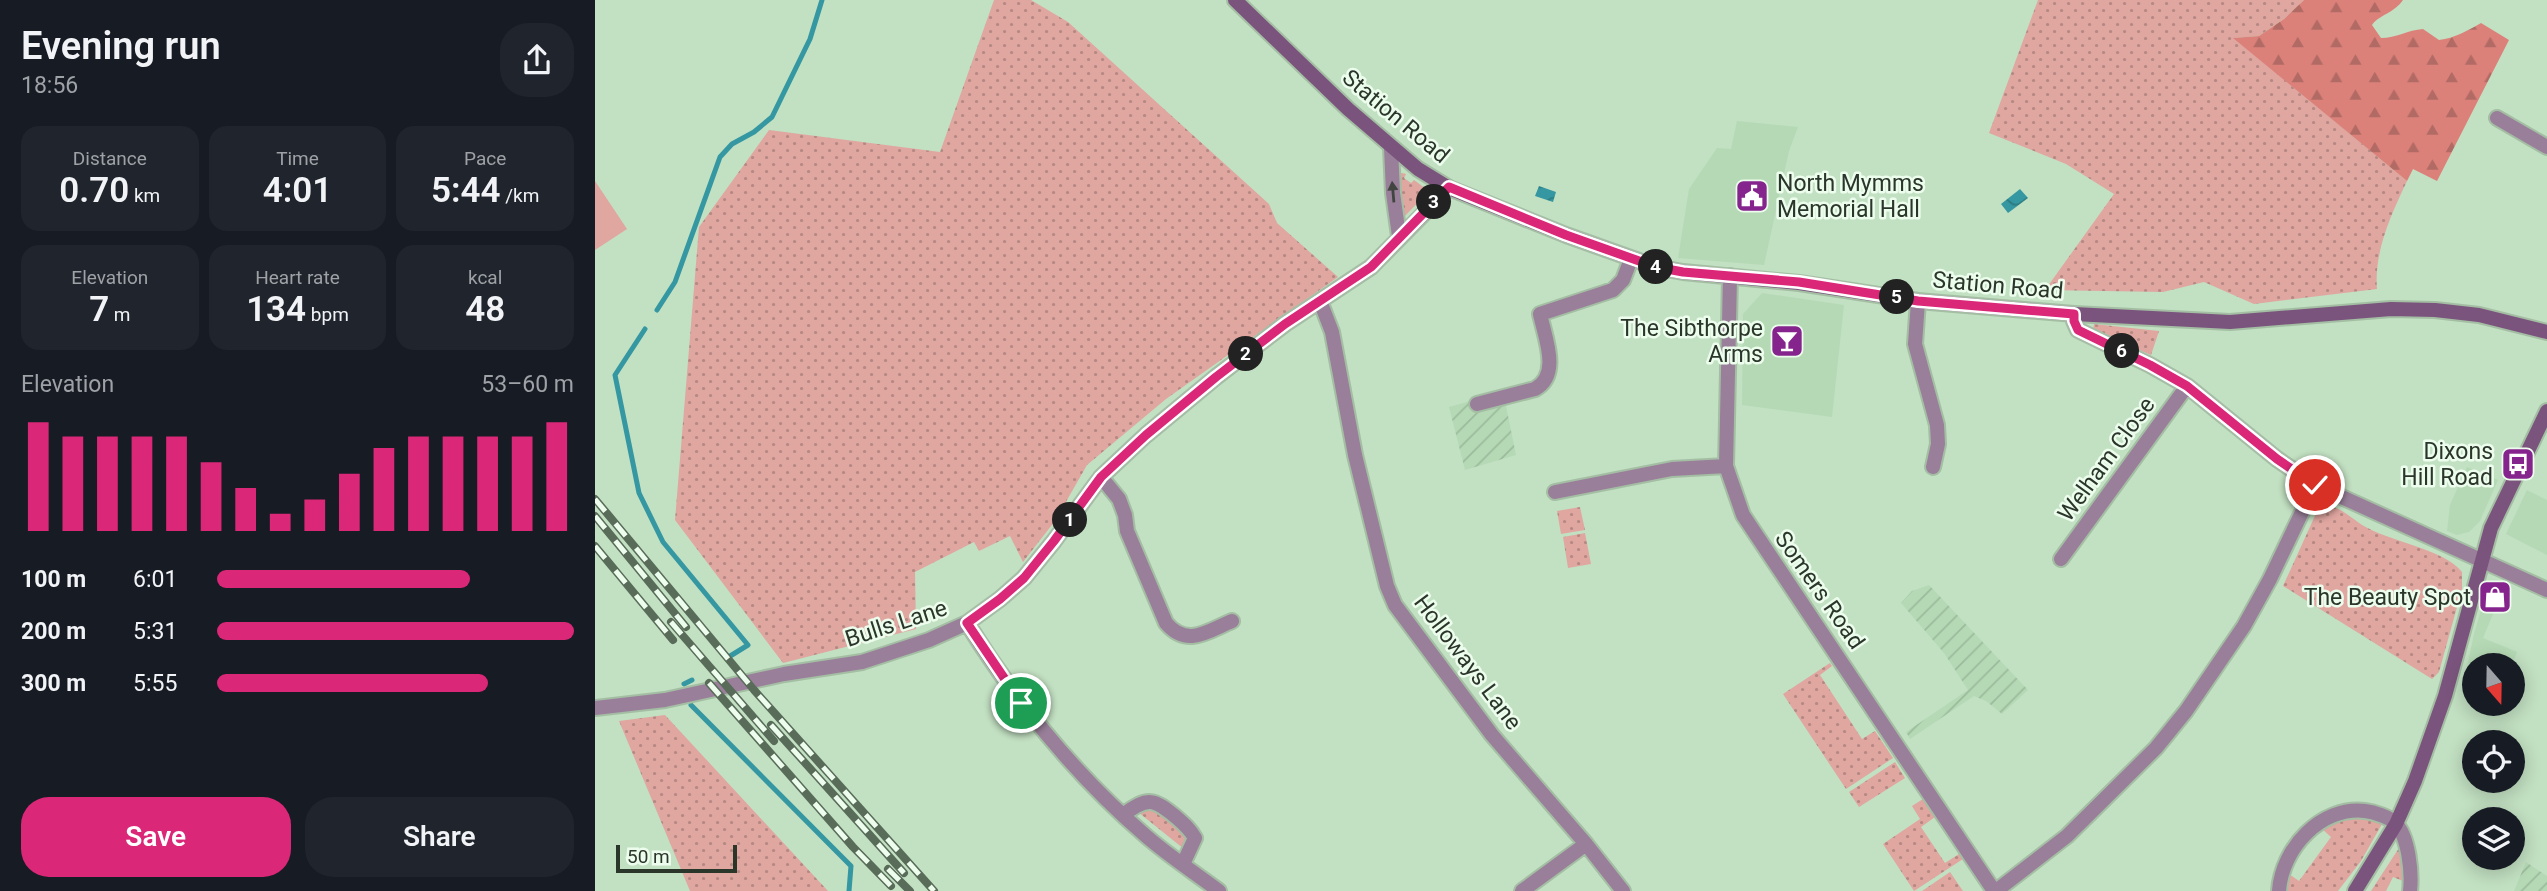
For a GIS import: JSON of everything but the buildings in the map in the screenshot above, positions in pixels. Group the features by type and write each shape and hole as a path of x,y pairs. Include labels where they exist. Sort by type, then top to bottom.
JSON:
{"street":[{"name":"Station Road","path":"1235,0 1391,147 1418,169 1449,187 1631,259 1683,272 1799,282 1918,301 2074,314 2230,322 2391,309 2435,310 2479,314 2547,332"},
{"path":"2497,118 2547,147"},
{"path":"1391,147 1393,193 1399,236"},
{"name":"Bulls Lane","path":"595,708 665,700 785,674 862,662 929,640 967,623 1024,578 1101,477 1146,435 1285,324 1371,267 1449,187"},
{"path":"1477,404 1535,389 1544,384 1549,374 1549,358 1540,314 1613,290 1623,280 1631,259"},
{"name":"Somers Road","path":"1730,276 1726,466 1743,515 1995,891 2067,836 2156,748 2186,711 2244,626 2315,485"},
{"name":"Holloways Lane","path":"1320,301 1332,332 1355,455 1387,586 1395,605 1492,734 1623,891"},
{"path":"1918,301 1915,344 1937,425 1938,444 1933,467"},
{"path":"2074,314 2078,330 2187,386 2277,459 2315,485 2547,590"},
{"name":"Welham Close","path":"2061,559 2187,386"},
{"path":"2355,891 2396,824 2415,781 2445,696 2491,528 2547,411"},
{"path":"1555,492 1671,469 1726,466"},
{"path":"1101,477 1119,499 1127,531 1166,623 1173,631 1184,637 1198,635 1232,621"},
{"path":"967,623 1021,703 1061,753 1147,837 1219,891"},
{"path":"1123,815 1145,802 1156,802 1191,829 1195,838 1183,864"},
{"path":"2280,891 2280,878 2291,853 2303,837 2322,820 2355,810 2374,812 2396,824 2407,849 2410,891"},
{"path":"1522,891 1586,844"}],"shaded area":[{"path":"994,0 1031,0 1068,22 1269,204 1277,223 1338,277 1166,399 1087,465 1055,521 1023,562 1010,536 979,551 974,542 915,572 916,629 783,663 675,520 699,227 769,130 940,152"},
{"path":"2038,0 2304,0 2284,19 2259,36 2234,38 2407,181 2381,247 2377,289 2254,304 2204,282 2163,292 2045,290 2114,194 2066,164 1989,133"},
{"path":"1737,121 1798,127 1789,151 1764,265 1678,258 1689,189 1717,148 1731,149"},
{"path":"1399,174 1406,174 1404,178 1411,183 1414,180 1429,191 1405,216 1401,213"},
{"path":"595,181 627,229 595,250"},
{"path":"1762,293 1844,305 1832,417 1742,405 1743,314"},
{"path":"2094,324 2159,331 2151,355 2093,330"},
{"path":"1535,383 1505,401 1516,455 1465,470 1449,407"},
{"path":"2467,467 2498,480 2480,521 2469,532 2457,535 2447,531 2450,505"},
{"path":"2527,490 2547,500 2547,555 2506,534"},
{"path":"2323,505 2339,509 2374,531 2443,557 2462,572 2462,589 2439,672 2432,679 2283,586 2319,507"},
{"path":"1580,507 1585,530 1561,534 1557,511"},
{"path":"1585,533 1591,564 1568,568 1563,537"},
{"path":"2497,581 2505,585 2483,638 2517,653 2470,653 2485,596 2492,583"},
{"path":"1929,585 2028,690 2002,714 1986,701 1974,696 1910,739 1906,732 1968,690 1944,653 1901,603 1912,591"},
{"path":"1830,663 1832,666 1820,675 1862,739 1875,731 1893,758 1846,789 1783,694"},
{"path":"665,715 828,891 690,891 619,721"},
{"path":"1895,762 1905,778 1859,807 1849,792"},
{"path":"1923,799 1935,817 1921,827 1945,863 1959,854 1963,859 1914,891 1883,844 1920,819 1912,806"},
{"path":"1154,806 1190,838 1184,849 1138,812"},
{"path":"2343,815 2378,818 2382,824 2361,861 2338,891 2285,891 2289,874 2299,881 2331,837 2322,829"},
{"path":"2399,848 2402,853 2403,881 2393,877 2386,891 2371,891"},
{"path":"2526,862 2547,876 2547,891 2514,891 2525,870"},
{"path":"1950,872 1963,891 1922,891"}],"green space":[{"path":"2304,0 2403,0 2372,25 2381,38 2423,29 2439,40 2456,36 2481,23 2509,40 2437,181 2413,169 2407,181 2233,38 2259,36 2284,19"}],"water":[{"path":"1539,186 1556,192 1553,202 1535,196"},
{"path":"2020,189 2028,198 2008,213 2001,204"}],"waterway":[{"path":"657,310 675,282 720,157 732,144 754,132 772,117 810,39 822,0"},
{"path":"645,329 615,375 639,493 663,542 748,645 727,658"},
{"path":"684,684 692,680"},
{"path":"691,705 851,866 849,891"}],"railway":[{"path":"595,499 754,690 934,891"},
{"path":"595,516 686,627"},
{"path":"595,546 673,640"},
{"path":"671,622 774,741"},
{"path":"709,683 853,847 891,886"},
{"path":"771,725 904,873"},
{"path":"888,869 910,891"}],"place":[{"name":"North Mymms Memorial Hall","path":"1752,196"},
{"name":"The Sibthorpe Arms","path":"1787,341"},
{"name":"Dixons Hill Road","path":"2518,464"},
{"name":"The Beauty Spot","path":"2495,597"}],"route":[{"path":"1021,703 967,623 1024,578 1101,477 1146,435 1285,324 1371,267 1449,187 1566,235 1656,267 1683,272 1799,282 1918,301 2074,314 2078,330 2187,386 2277,459 2315,485"}]}
